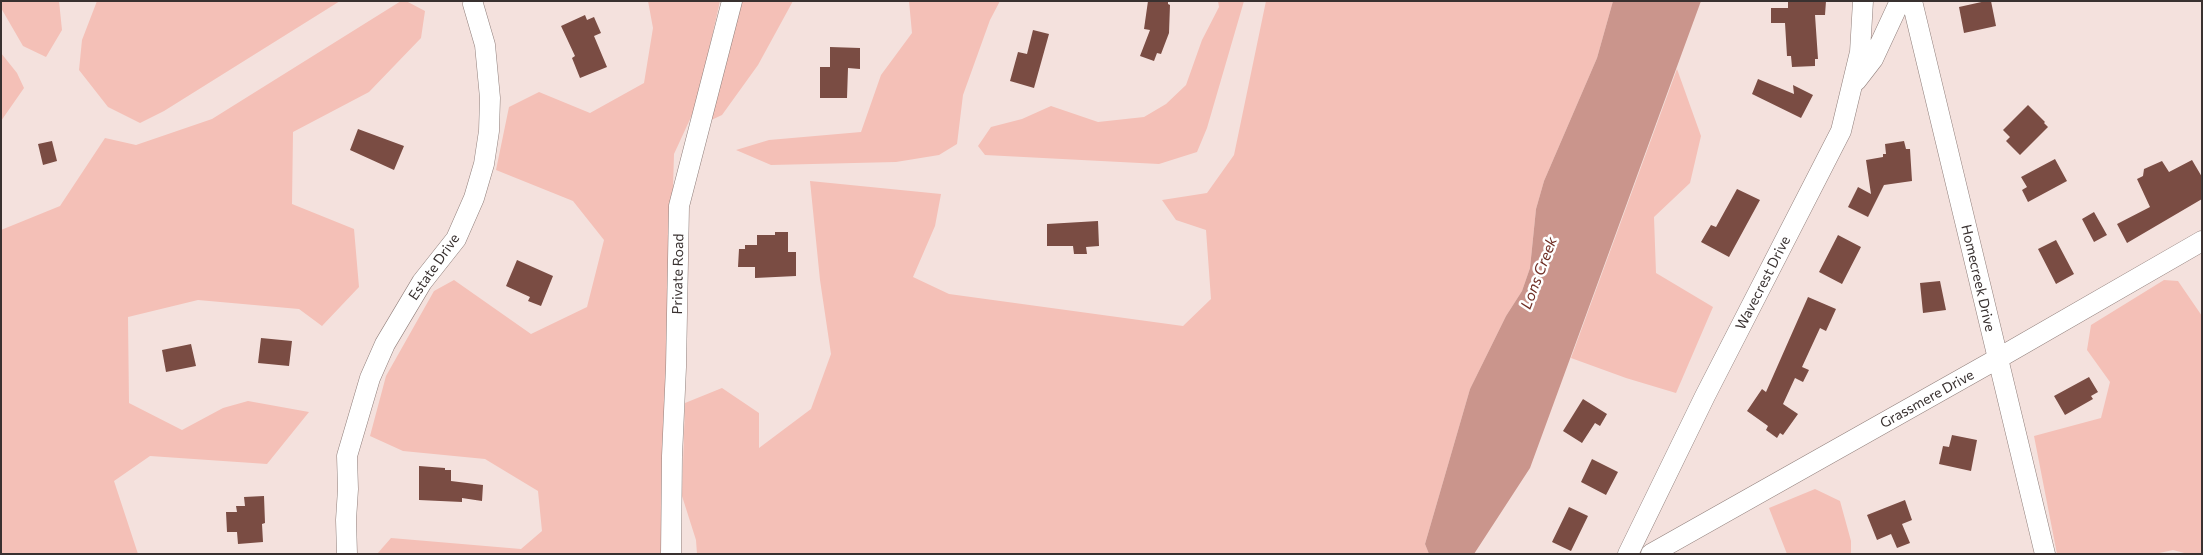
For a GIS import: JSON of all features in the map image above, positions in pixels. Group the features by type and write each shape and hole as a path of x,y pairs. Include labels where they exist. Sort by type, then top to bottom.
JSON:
{"street":[{"name":"Private Road","path":"671,554 679,206 732,1"},
{"name":"Wavecrest Drive","path":"1628,554 1704,396 1841,132 1860,52 1863,1"},
{"path":"1852,87 1873,59 1900,1"},
{"name":"Homecreek Drive","path":"1912,1 2045,554"},
{"name":"Estate Drive","path":"347,554 346,520 348,489 346,456 368,386 385,344 422,282 456,239 474,198 484,164 489,131 490,98 485,45 473,4"},
{"name":"Grassmere Drive","path":"1651,554 2202,241"}],"shaded area":[{"path":"1,1 59,1 62,30 46,57 23,46 1,8"},
{"path":"97,1 340,1 164,111 140,123 108,107 79,70 82,40"},
{"path":"401,1 406,1 425,11 421,38 369,92 293,132 292,204 354,229 359,287 322,326 299,309 198,300 128,317 129,403 182,430 223,408 248,401 309,412 267,464 150,456 114,481 138,554 1,554 1,230 60,206 105,138 136,145 212,119"},
{"path":"648,1 720,1 697,104 674,154 662,554 377,554 391,538 521,549 542,531 538,491 485,459 403,451 370,436 386,376 434,291 454,280 531,334 587,307 604,240 573,201 496,170 509,107 539,92 590,113 644,83 653,28"},
{"path":"740,1 793,1 758,65 722,115 707,122"},
{"path":"909,1 1000,1 990,20 963,95 957,144 939,155 896,162 771,165 736,150 769,140 861,132 881,75 912,33"},
{"path":"1218,1 1244,1 1207,128 1197,152 1159,164 985,155 978,146 991,127 1022,119 1051,106 1098,122 1144,117 1166,104 1186,85 1202,40 1219,7"},
{"path":"1266,1 1613,1 1597,58 1544,181 1536,209 1530,268 1522,291 1506,316 1470,389 1425,544 1429,554 697,554 696,540 682,496 685,403 722,388 759,413 759,448 811,409 831,354 820,280 810,181 941,194 935,226 913,277 949,294 1183,326 1211,299 1206,230 1176,220 1162,200 1207,193 1234,155"},
{"path":"1,53 17,73 24,88 1,121"},
{"path":"1677,69 1701,136 1690,183 1654,217 1656,273 1713,307 1676,393 1626,378 1571,358"},
{"path":"2164,280 2178,281 2202,316 2202,554 2188,554 2173,550 2155,554 2057,554 2034,436 2101,418 2110,382 2087,350 2091,325"},
{"path":"1815,489 1840,501 1851,541 1851,554 1787,554 1769,508"}],"water":[{"name":"Lons Creek","path":"1613,1 1701,1 1530,468 1474,554 1429,554 1425,544 1470,389 1506,316 1522,291 1530,268 1536,209 1544,181 1597,58"}],"building":[{"path":"1148,1 1168,1 1170,5 1169,33 1161,54 1157,53 1154,61 1140,56 1150,30 1144,29"},
{"path":"1788,1 1826,1 1825,15 1815,15 1818,59 1815,59 1815,66 1792,67 1791,56 1787,56 1785,23 1771,23 1771,8 1788,8"},
{"path":"1991,1 1996,26 1964,33 1959,7"},
{"path":"585,15 587,20 594,17 601,33 594,36 607,67 580,78 572,58 575,56 561,26"},
{"path":"1033,30 1049,34 1034,88 1010,81 1018,52 1027,54"},
{"path":"830,47 860,48 860,69 848,68 847,98 820,98 820,67 830,67"},
{"path":"1758,79 1794,94 1793,85 1813,95 1801,118 1752,94"},
{"path":"2028,105 2048,127 2020,155 2006,141 2010,137 2003,130"},
{"path":"358,129 404,146 394,170 350,150"},
{"path":"52,141 57,161 43,165 38,144"},
{"path":"1904,141 1906,149 1910,149 1912,181 1884,185 1868,217 1848,207 1858,187 1871,194 1866,160 1883,157 1883,154 1886,154 1885,144"},
{"path":"2055,159 2067,181 2028,202 2022,190 2027,187 2021,177"},
{"path":"2192,160 2202,177 2202,199 2127,243 2117,224 2150,207 2137,179 2143,176 2144,169 2162,161 2169,172"},
{"path":"1737,189 1760,200 1729,257 1701,242 1711,225 1716,227"},
{"path":"2094,212 2107,235 2094,242 2082,219"},
{"path":"1098,221 1099,246 1086,247 1087,254 1074,254 1073,246 1047,246 1047,224"},
{"path":"775,232 788,232 788,252 796,252 796,276 755,278 755,267 738,267 739,249 745,249 745,245 757,245 757,235 775,235"},
{"path":"1838,235 1861,247 1842,284 1819,272"},
{"path":"2056,240 2074,274 2056,284 2038,249"},
{"path":"517,260 553,276 541,306 528,301 530,297 506,286"},
{"path":"1940,281 1946,310 1923,313 1920,283"},
{"path":"1808,297 1836,309 1826,331 1820,328 1802,367 1809,370 1803,382 1795,378 1783,404 1798,414 1783,435 1780,433 1777,438 1766,430 1768,426 1747,411 1762,389 1766,392"},
{"path":"261,338 292,341 289,366 258,363"},
{"path":"191,344 196,366 166,372 162,350"},
{"path":"2089,377 2098,392 2091,396 2093,399 2065,415 2054,396"},
{"path":"1583,399 1607,414 1600,426 1595,423 1582,443 1563,431"},
{"path":"1952,435 1977,440 1971,471 1939,464 1943,446 1949,447"},
{"path":"1592,459 1618,472 1606,495 1581,482"},
{"path":"419,466 445,468 445,470 451,470 451,481 483,485 482,501 462,498 462,502 419,500"},
{"path":"264,496 265,523 262,524 263,542 238,544 237,532 227,532 226,512 237,512 236,506 245,506 244,497"},
{"path":"1905,500 1912,520 1902,524 1910,543 1897,548 1891,534 1877,540 1867,515"},
{"path":"1569,507 1588,516 1571,551 1552,542"}]}
